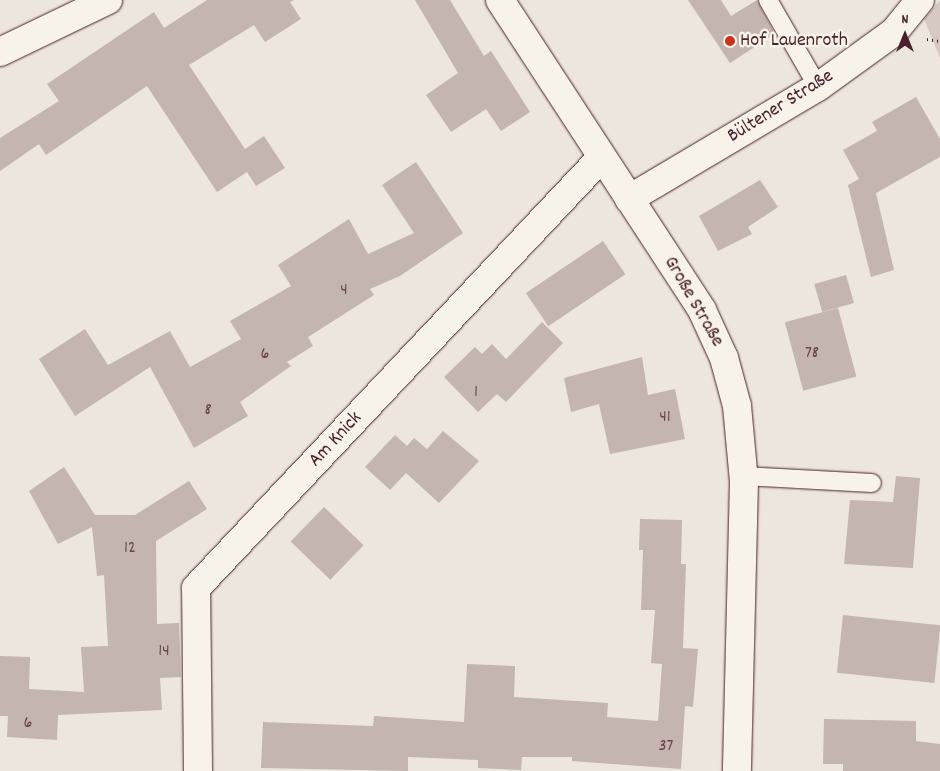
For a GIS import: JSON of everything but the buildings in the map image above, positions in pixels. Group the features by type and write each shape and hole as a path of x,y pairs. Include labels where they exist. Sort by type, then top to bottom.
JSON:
{"street":[{"path":"0,52 108,0"},
{"name":"Große Straße","path":"500,0 601,158 702,310 724,358 737,406 744,476 737,771"},
{"name":"Bültener Straße","path":"629,199 818,86 894,32 920,0"},
{"name":"Am Knick","path":"198,771 196,588 601,158"}],"lane":[{"path":"768,0 818,86"},
{"path":"744,476 872,483"}],"shaded area":[{"path":"940,0 940,58 924,19"}],"place":[{"name":"Hof Lauenroth","path":"730,41"}]}
